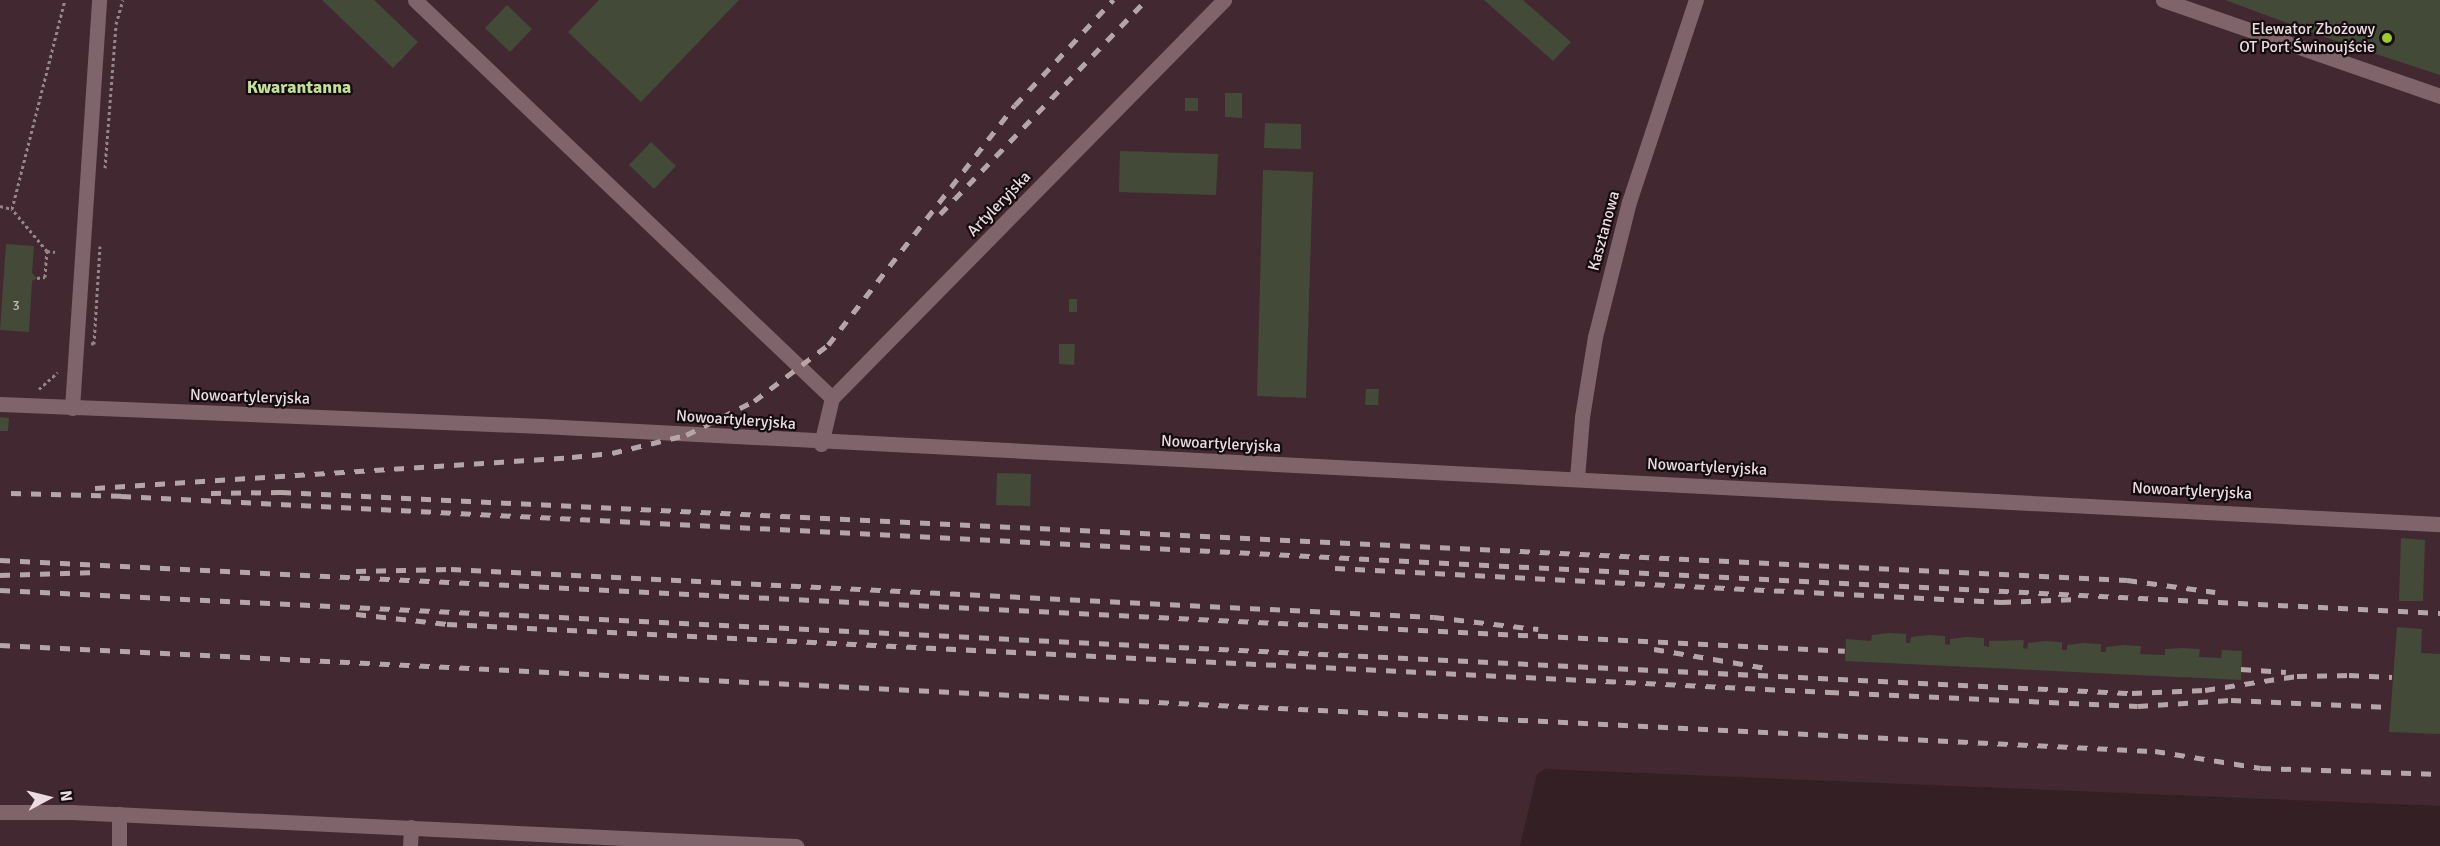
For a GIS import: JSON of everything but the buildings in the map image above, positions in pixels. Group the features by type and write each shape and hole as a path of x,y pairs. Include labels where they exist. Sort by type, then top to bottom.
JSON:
{"lane":[{"path":"72,408 99,0"},
{"path":"415,0 832,398 821,444"},
{"name":"Artyleryjska","path":"832,398 1224,0"},
{"name":"Kasztanowa","path":"1578,478 1582,417 1595,337 1629,202 1696,0"},
{"path":"2163,0 2440,96"},
{"name":"Nowoartyleryjska","path":"0,404 542,426 821,444 1578,478 2440,524"},
{"path":"0,812 119,814 796,846"},
{"path":"119,814 122,842"},
{"path":"410,846 411,827"}],"path":[{"path":"12,209 65,0"},
{"path":"0,206 12,209 47,251 55,252"},
{"path":"37,278 45,277 47,251"}],"shaded area":[{"path":"0,0 2440,0 2440,806 1545,769 1537,774 1520,846 0,846"}],"railway":[{"path":"95,488 572,457 612,453 686,435 754,401 828,345 1015,105 1113,0"},
{"path":"940,214 1146,0"},
{"path":"211,493 281,492 2127,580 2215,592"},
{"path":"11,493 130,496"},
{"path":"121,496 2440,613"},
{"path":"0,560 1845,651"},
{"path":"1335,568 2001,602 2078,599"},
{"path":"356,571 451,569 1434,617 1538,629"},
{"path":"0,575 98,572"},
{"path":"0,590 2132,693 2205,690 2297,676 2355,675"},
{"path":"356,614 447,624 1829,692 2138,706 2231,700 2390,707"},
{"path":"0,645 2155,751 2261,768 2440,774"},
{"path":"1654,649 1766,668"},
{"path":"2241,669 2286,672"},
{"path":"2349,675 2392,677"}],"place":[{"name":"Elewator Zbożowy OT Port Świnoujście","path":"2387,38"}],"district":[{"name":"Kwarantanna","path":"299,87"}]}
